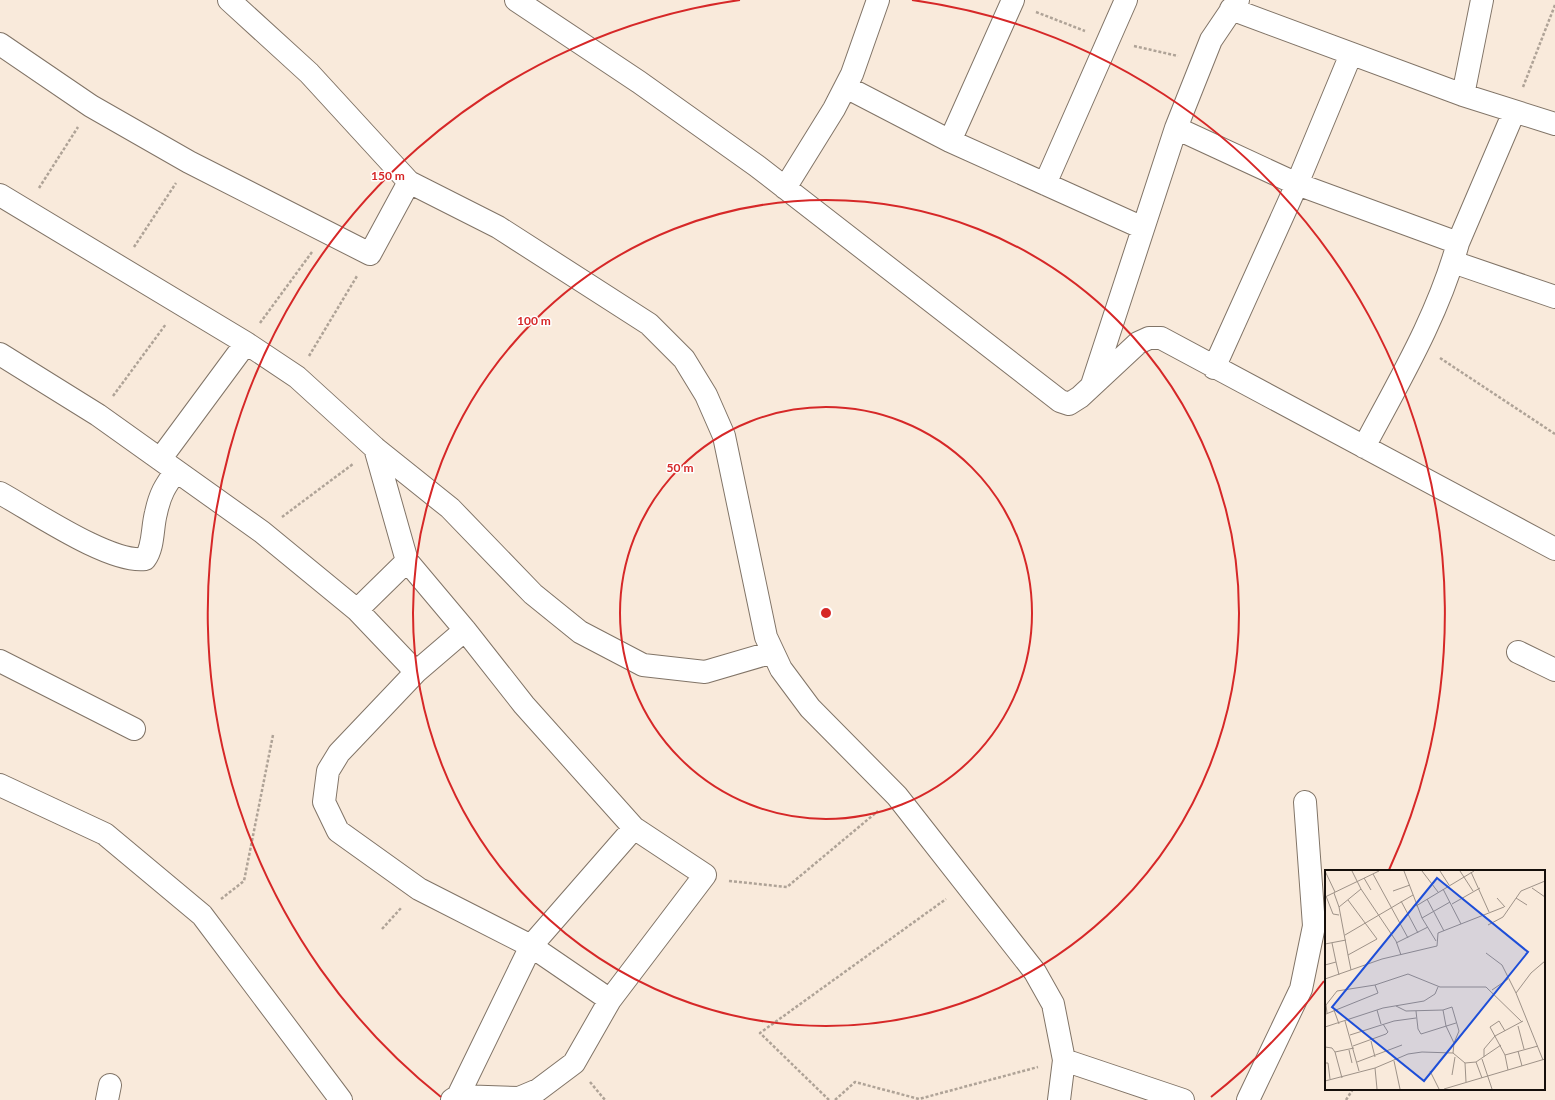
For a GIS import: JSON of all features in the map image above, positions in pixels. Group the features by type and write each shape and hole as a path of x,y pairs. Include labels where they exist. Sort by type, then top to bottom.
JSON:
{"street":[{"path":"229,0 309,73 409,182 498,227 649,324 684,359 706,395 724,436 766,637 781,669 810,708 897,796 1035,972 1053,1004 1064,1060 1059,1100"},
{"path":"516,0 640,82 785,188 1060,401 1069,404 1090,389 1122,356 1138,344 1149,338 1161,338 1214,368 1555,548"},
{"path":"785,188 846,87 878,0"},
{"path":"1045,184 1126,0"},
{"path":"1463,95 1482,0"},
{"path":"950,141 1012,2"},
{"path":"1090,389 1176,128 1211,40 1235,5 1351,54 1463,95 1555,124"},
{"path":"0,44 91,106 189,162 326,233 370,254 409,182"},
{"path":"1214,368 1297,184 1351,54"},
{"path":"846,87 950,141 1143,228"},
{"path":"1364,447 1419,344 1514,112"},
{"path":"1176,128 1297,184 1555,297"},
{"path":"0,196 246,343 297,377 375,448 450,508 532,594 580,632 643,665 705,672 773,652"},
{"path":"0,493 83,540 118,555 137,560 145,559 149,553 156,513 169,465 246,343"},
{"path":"0,354 98,415 262,532 357,610 416,672"},
{"path":"375,448 407,561 465,630 524,705 634,828 704,875 610,1000 574,1063 538,1090 519,1098 455,1098 531,946 634,828"},
{"path":"357,610 407,561"},
{"path":"465,630 416,672 339,753 328,771 324,802 338,831 419,889 531,946 610,1000"},
{"path":"1518,652 1555,670"},
{"path":"0,661 134,729"},
{"path":"0,785 105,834 202,914 341,1100"},
{"path":"1248,1100 1301,989 1314,926 1305,802"},
{"path":"1064,1060 1183,1100"}],"path":[{"path":"1012,2 1109,39 1202,62"},
{"path":"1514,112 1555,5"},
{"path":"24,211 91,106"},
{"path":"120,269 189,162"},
{"path":"246,343 326,233"},
{"path":"297,377 370,254"},
{"path":"98,415 181,305"},
{"path":"1419,344 1555,434"},
{"path":"262,532 375,448"},
{"path":"202,914 244,881 273,735"},
{"path":"704,875 734,883 787,887 897,796"},
{"path":"829,1100 760,1033 967,884"},
{"path":"835,1100 855,1082 919,1099 1064,1060"},
{"path":"1350,1100 1346,1099 1352,1090"}]}
